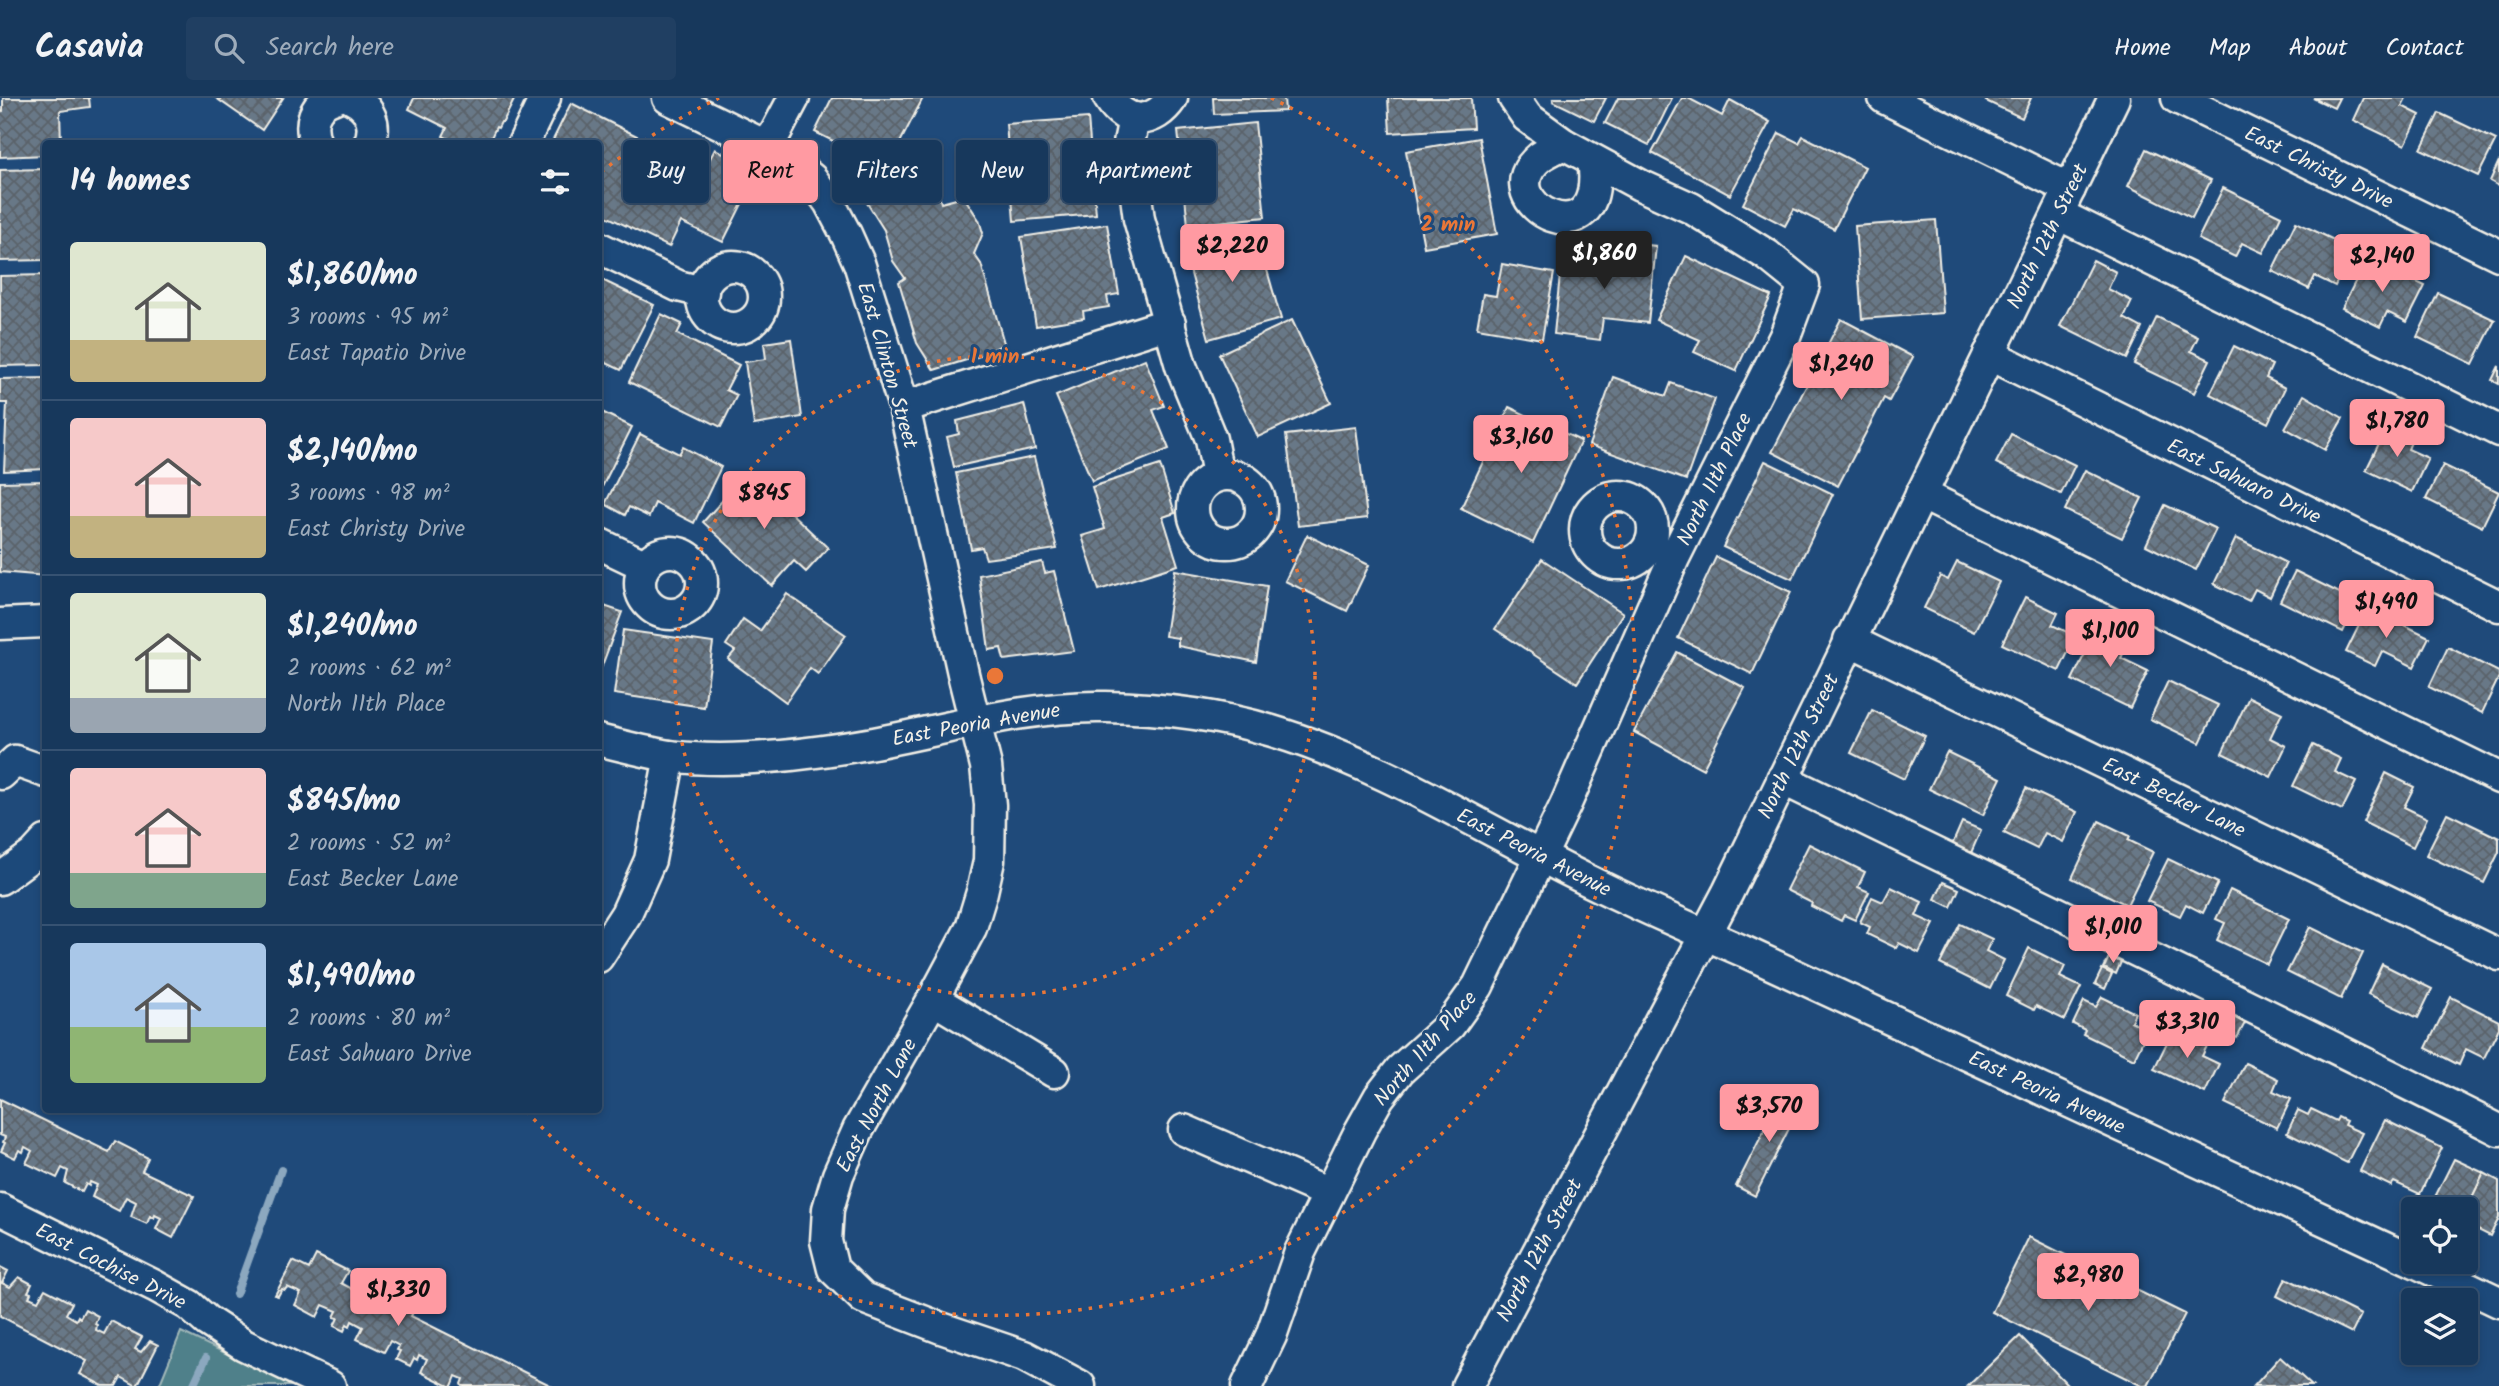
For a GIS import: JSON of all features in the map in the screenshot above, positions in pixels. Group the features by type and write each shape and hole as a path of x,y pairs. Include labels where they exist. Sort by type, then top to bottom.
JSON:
{"street":[{"path":"315,140 312,133 314,114 320,105 335,98"},
{"path":"351,98 368,110 372,119 374,140"},
{"path":"525,140 545,98"},
{"name":"East Clinton Street","path":"668,98 754,140"},
{"path":"772,140 794,98"},
{"path":"1109,98 1115,108 1134,118 1157,115 1172,98"},
{"path":"1514,98 1527,117 1564,144 1593,160 1595,188 1591,202 1584,211 1560,219 1547,216 1532,202 1528,193 1528,174 1540,157 1564,144"},
{"path":"1884,98 2064,202 2499,431"},
{"name":"North 12th Street","path":"1467,1386 1706,935 2114,98"},
{"name":"East Christy Drive","path":"2177,98 2499,255"},
{"path":"1134,118 1129,143 1139,219 1181,366 1211,439 1218,475"},
{"name":"North 11th Place","path":"1247,1386 1271,1336 1300,1251 1360,1131 1400,1070 1450,1025 1478,986 1541,857 1662,552 1785,336 1804,285 1767,255 1691,208 1593,160"},
{"name":"East Clinton Street","path":"818,187 829,202 859,263 904,407 975,723"},
{"path":"602,249 678,286 703,292"},
{"path":"904,407 1170,323"},
{"name":"East Sahuaro Drive","path":"1989,354 2499,607"},
{"path":"1921,494 2499,778"},
{"path":"602,545 644,565"},
{"path":"0,624 42,622"},
{"name":"East Becker Lane","path":"1849,640 2499,955"},
{"name":"East Peoria Avenue","path":"602,741 670,756 708,758 795,755 1049,709 1103,707 1190,713 1286,736 1348,760 1660,916 2401,1255"},
{"name":"East North Lane","path":"975,723 986,766 989,792 989,861 971,928 858,1130 838,1175 828,1209 826,1241 834,1269 863,1298 1024,1356 1080,1386"},
{"path":"602,951 625,914 650,860 670,756"},
{"path":"12,760 42,771"},
{"path":"1782,779 2015,894 2271,1015 2499,1130"},
{"path":"0,879 42,845"},
{"path":"933,999 1054,1072"},
{"path":"1184,1130 1329,1193"},
{"name":"East Cochise Drive","path":"0,1209 155,1286 189,1305 244,1345 330,1386"},
{"name":"East Peoria Avenue","path":"2441,1274 2499,1302"}],"green space":[{"path":"181,1332 295,1386 159,1386"}],"building":[{"path":"3,98 89,98 90,107 60,111 61,140 42,140 42,155 0,157 0,112 3,111"},
{"path":"216,98 283,98 262,130"},
{"path":"414,98 515,98 490,140 450,140 443,136 447,128 409,109"},
{"path":"832,98 923,98 901,140 832,140 815,132"},
{"path":"1213,98 1284,98 1285,111 1214,114"},
{"path":"1388,98 1471,98 1473,128 1390,133"},
{"path":"1554,98 1606,98 1594,121 1553,101"},
{"path":"1618,98 1672,98 1649,145 1605,123"},
{"path":"1682,98 1688,98 1722,116 1730,100 1770,122 1730,195 1652,153"},
{"path":"1988,98 2031,98 2022,118 1986,101"},
{"path":"2313,98 2339,98 2334,108"},
{"path":"2363,98 2406,98 2402,106 2420,115 2405,145 2353,120"},
{"path":"571,103 645,140 623,140 623,203 709,203 709,161 715,149 723,153 723,203 742,203 723,242 681,222 669,247 602,214 602,140 553,140"},
{"path":"2439,113 2496,140 2478,176 2421,149"},
{"path":"1088,118 1090,140 1062,140 1062,203 1095,203 1096,214 1014,221 1013,203 1048,203 1048,140 1007,140 1006,124"},
{"path":"1255,123 1265,217 1188,225 1186,203 1216,203 1216,140 1179,140 1178,131"},
{"path":"1779,133 1799,143 1803,136 1865,167 1834,229 1794,209 1785,226 1743,204"},
{"path":"1479,138 1497,234 1424,247 1406,151"},
{"path":"2146,149 2211,180 2192,218 2128,186"},
{"path":"2499,161 2499,186 2490,181"},
{"path":"42,169 42,260 0,261 0,170"},
{"path":"2223,188 2281,216 2263,253 2242,243 2235,257 2198,239"},
{"path":"956,199 956,203 968,203 979,220 983,233 974,254 981,264 1004,343 986,354 934,370 917,343 899,282 905,278 893,261 884,230 867,203 942,203"},
{"path":"1936,220 1943,313 1862,319 1855,226"},
{"path":"2296,222 2353,249 2335,286 2315,276 2309,289 2272,271"},
{"path":"1107,224 1119,294 1107,296 1109,307 1083,311 1084,318 1036,326 1021,237"},
{"path":"1255,228 1281,319 1209,339 1184,248"},
{"path":"1629,243 1656,246 1648,323 1603,318 1600,340 1554,334 1562,255 1603,260 1604,252 1628,254"},
{"path":"1686,256 1771,296 1736,371 1694,352 1700,340 1656,320"},
{"path":"2367,258 2425,286 2407,322 2387,312 2380,327 2342,308"},
{"path":"2093,260 2116,272 2108,289 2132,301 2124,318 2142,328 2127,359 2060,326"},
{"path":"1502,264 1554,273 1542,339 1477,328 1483,294 1496,296"},
{"path":"42,275 42,365 0,366 0,276"},
{"path":"602,280 654,305 621,370 602,361"},
{"path":"2438,293 2495,320 2473,364 2417,337"},
{"path":"661,314 682,324 677,334 739,365 726,390 737,395 721,427 629,382"},
{"path":"2157,317 2198,337 2191,351 2210,360 2194,393 2134,364"},
{"path":"1841,319 1913,357 1889,401 1884,398 1838,486 1772,452"},
{"path":"1292,320 1331,403 1258,437 1219,354"},
{"path":"791,339 802,417 754,425 745,362 766,359 764,343"},
{"path":"2234,346 2272,365 2266,378 2285,388 2268,423 2210,394"},
{"path":"1145,359 1164,406 1153,410 1169,449 1092,481 1056,396"},
{"path":"2499,366 2499,384 2492,380"},
{"path":"1613,377 1666,396 1671,383 1715,399 1686,480 1589,445"},
{"path":"42,378 42,469 4,471 7,403 0,403 0,379"},
{"path":"2304,395 2343,418 2325,450 2285,428"},
{"path":"1024,404 1035,449 954,467 947,437 959,434 957,421"},
{"path":"1509,407 1581,441 1533,543 1461,508"},
{"path":"602,412 632,427 602,487"},
{"path":"2389,423 2414,435 2408,449 2428,458 2412,492 2366,470"},
{"path":"1356,427 1367,518 1298,526 1286,435"},
{"path":"640,434 679,454 683,447 721,467 694,523 655,503 649,517 629,507 625,515 605,504"},
{"path":"2011,434 2075,465 2061,494 1996,463"},
{"path":"1034,457 1057,549 986,559 982,547 971,549 956,473"},
{"path":"1765,461 1833,494 1792,579 1723,547"},
{"path":"1160,465 1175,513 1163,517 1178,565 1099,590 1082,536 1105,529 1092,487"},
{"path":"2443,465 2499,492 2482,527 2426,499"},
{"path":"2085,470 2142,498 2122,538 2065,510"},
{"path":"748,472 828,548 806,572 794,561 772,586 703,522"},
{"path":"42,481 42,576 0,572 0,482"},
{"path":"2165,505 2216,529 2196,570 2146,545"},
{"path":"1307,535 1369,565 1347,611 1285,581"},
{"path":"2236,538 2286,563 2270,597 2255,589 2249,601 2214,584"},
{"path":"1716,557 1791,592 1752,674 1678,638"},
{"path":"1542,559 1623,613 1577,683 1495,629"},
{"path":"1042,562 1045,573 1054,571 1074,651 1004,660 1001,648 989,650 979,575"},
{"path":"1957,562 1999,582 1974,632 1924,608 1940,576 1948,580"},
{"path":"1175,570 1267,586 1256,662 1178,646 1178,638 1165,636"},
{"path":"2295,571 2358,602 2343,632 2280,601"},
{"path":"787,594 846,635 818,674 810,668 786,702 728,659 735,651 726,645 743,619 760,631"},
{"path":"2025,597 2058,613 2052,625 2076,636 2059,671 2002,644"},
{"path":"602,605 622,612 602,666"},
{"path":"2368,607 2429,637 2414,667 2382,651 2375,666 2346,652"},
{"path":"2098,627 2129,642 2121,658 2148,671 2130,708 2072,680"},
{"path":"623,630 713,643 704,707 614,694"},
{"path":"2448,647 2499,672 2482,713 2429,687"},
{"path":"1677,652 1745,688 1703,769 1634,732"},
{"path":"2168,681 2218,705 2200,743 2150,719"},
{"path":"2249,697 2282,713 2270,738 2286,746 2271,777 2222,753"},
{"path":"1872,710 1925,736 1904,779 1851,753"},
{"path":"2313,745 2341,759 2335,772 2356,782 2342,810 2293,786"},
{"path":"1947,752 2001,778 1983,815 1929,789"},
{"path":"2386,773 2414,787 2404,807 2427,818 2413,847 2363,822"},
{"path":"2026,788 2077,812 2063,842 2045,833 2037,849 2004,833"},
{"path":"2447,813 2499,838 2499,852 2484,883 2426,855"},
{"path":"2099,821 2130,836 2128,840 2153,852 2127,905 2072,878"},
{"path":"1962,822 1981,830 1971,853 1952,845"},
{"path":"1809,844 1865,872 1858,887 1869,892 1855,920 1844,915 1841,921 1786,890"},
{"path":"2168,859 2218,883 2203,913 2186,904 2180,916 2147,901"},
{"path":"1943,882 1959,889 1951,907 1935,899"},
{"path":"1891,887 1922,902 1916,916 1934,924 1919,953 1899,943 1896,948 1867,934 1870,927 1860,922 1872,897 1883,902"},
{"path":"2230,890 2289,919 2267,964 2217,940 2225,923 2216,919"},
{"path":"1960,924 1992,939 1986,951 2004,960 1990,989 1940,964"},
{"path":"2310,927 2363,953 2341,999 2287,972"},
{"path":"2029,948 2065,966 2060,977 2081,987 2065,1020 2036,1006 2034,1010 2006,996"},
{"path":"2109,957 2121,962 2116,974 2104,968"},
{"path":"2382,964 2432,989 2418,1018 2368,994"},
{"path":"2102,969 2112,974 2105,989 2095,984"},
{"path":"2102,997 2135,1013 2131,1021 2148,1030 2134,1059 2083,1034 2085,1030 2073,1024 2084,1001 2096,1007"},
{"path":"2451,997 2499,1021 2499,1028 2484,1058 2466,1049 2459,1065 2426,1048"},
{"path":"2233,1017 2245,1023 2237,1038 2225,1032"},
{"path":"2175,1026 2209,1042 2202,1056 2219,1064 2205,1093 2154,1069"},
{"path":"2245,1063 2278,1079 2273,1091 2291,1099 2277,1128 2225,1103"},
{"path":"1783,1093 1802,1103 1755,1196 1736,1186"},
{"path":"0,1099 109,1152 115,1141 148,1158 142,1171 194,1196 173,1238 156,1229 161,1218 155,1215 154,1218 150,1216 147,1224 131,1217 136,1202 126,1197 119,1211 92,1197 97,1185 90,1182 82,1192 65,1183 68,1171 62,1168 57,1178 26,1163 32,1151 25,1147 23,1152 19,1150 15,1158 1,1151 5,1137 0,1135"},
{"path":"2311,1109 2336,1121 2338,1117 2346,1121 2344,1125 2362,1133 2347,1163 2287,1133 2298,1110 2308,1115"},
{"path":"2385,1120 2442,1148 2420,1194 2394,1182 2391,1186 2360,1171"},
{"path":"2454,1159 2484,1173 2472,1197 2435,1197"},
{"path":"2484,1173 2499,1181 2499,1218 2490,1236 2478,1230 2478,1197 2472,1197"},
{"path":"2029,1237 2185,1314 2148,1386 2142,1386 1992,1312"},
{"path":"316,1255 348,1271 341,1283 373,1300 381,1284 418,1302 411,1316 552,1386 462,1386 463,1379 456,1376 452,1386 449,1386 421,1372 427,1359 419,1355 410,1366 396,1359 399,1346 390,1341 384,1352 357,1339 363,1327 352,1321 344,1331 334,1326 338,1318 334,1317 337,1311 323,1305 317,1317 295,1305 301,1293 287,1287 282,1289 278,1296 275,1295 293,1261 309,1269"},
{"path":"0,1267 8,1271 2,1283 10,1287 19,1277 32,1284 29,1297 38,1301 45,1289 72,1303 66,1314 76,1320 85,1309 98,1316 96,1330 104,1334 111,1321 142,1337 135,1349 141,1352 150,1341 158,1345 137,1386 121,1377 116,1386 103,1386 80,1374 87,1361 0,1316"},
{"path":"2286,1278 2361,1315 2352,1333 2277,1296"},
{"path":"2020,1336 2069,1386 1968,1386"},
{"path":"2280,1357 2312,1386 2254,1386"}],"waterway":[{"path":"236,1294 281,1170"},
{"path":"193,1386 206,1358"}]}
